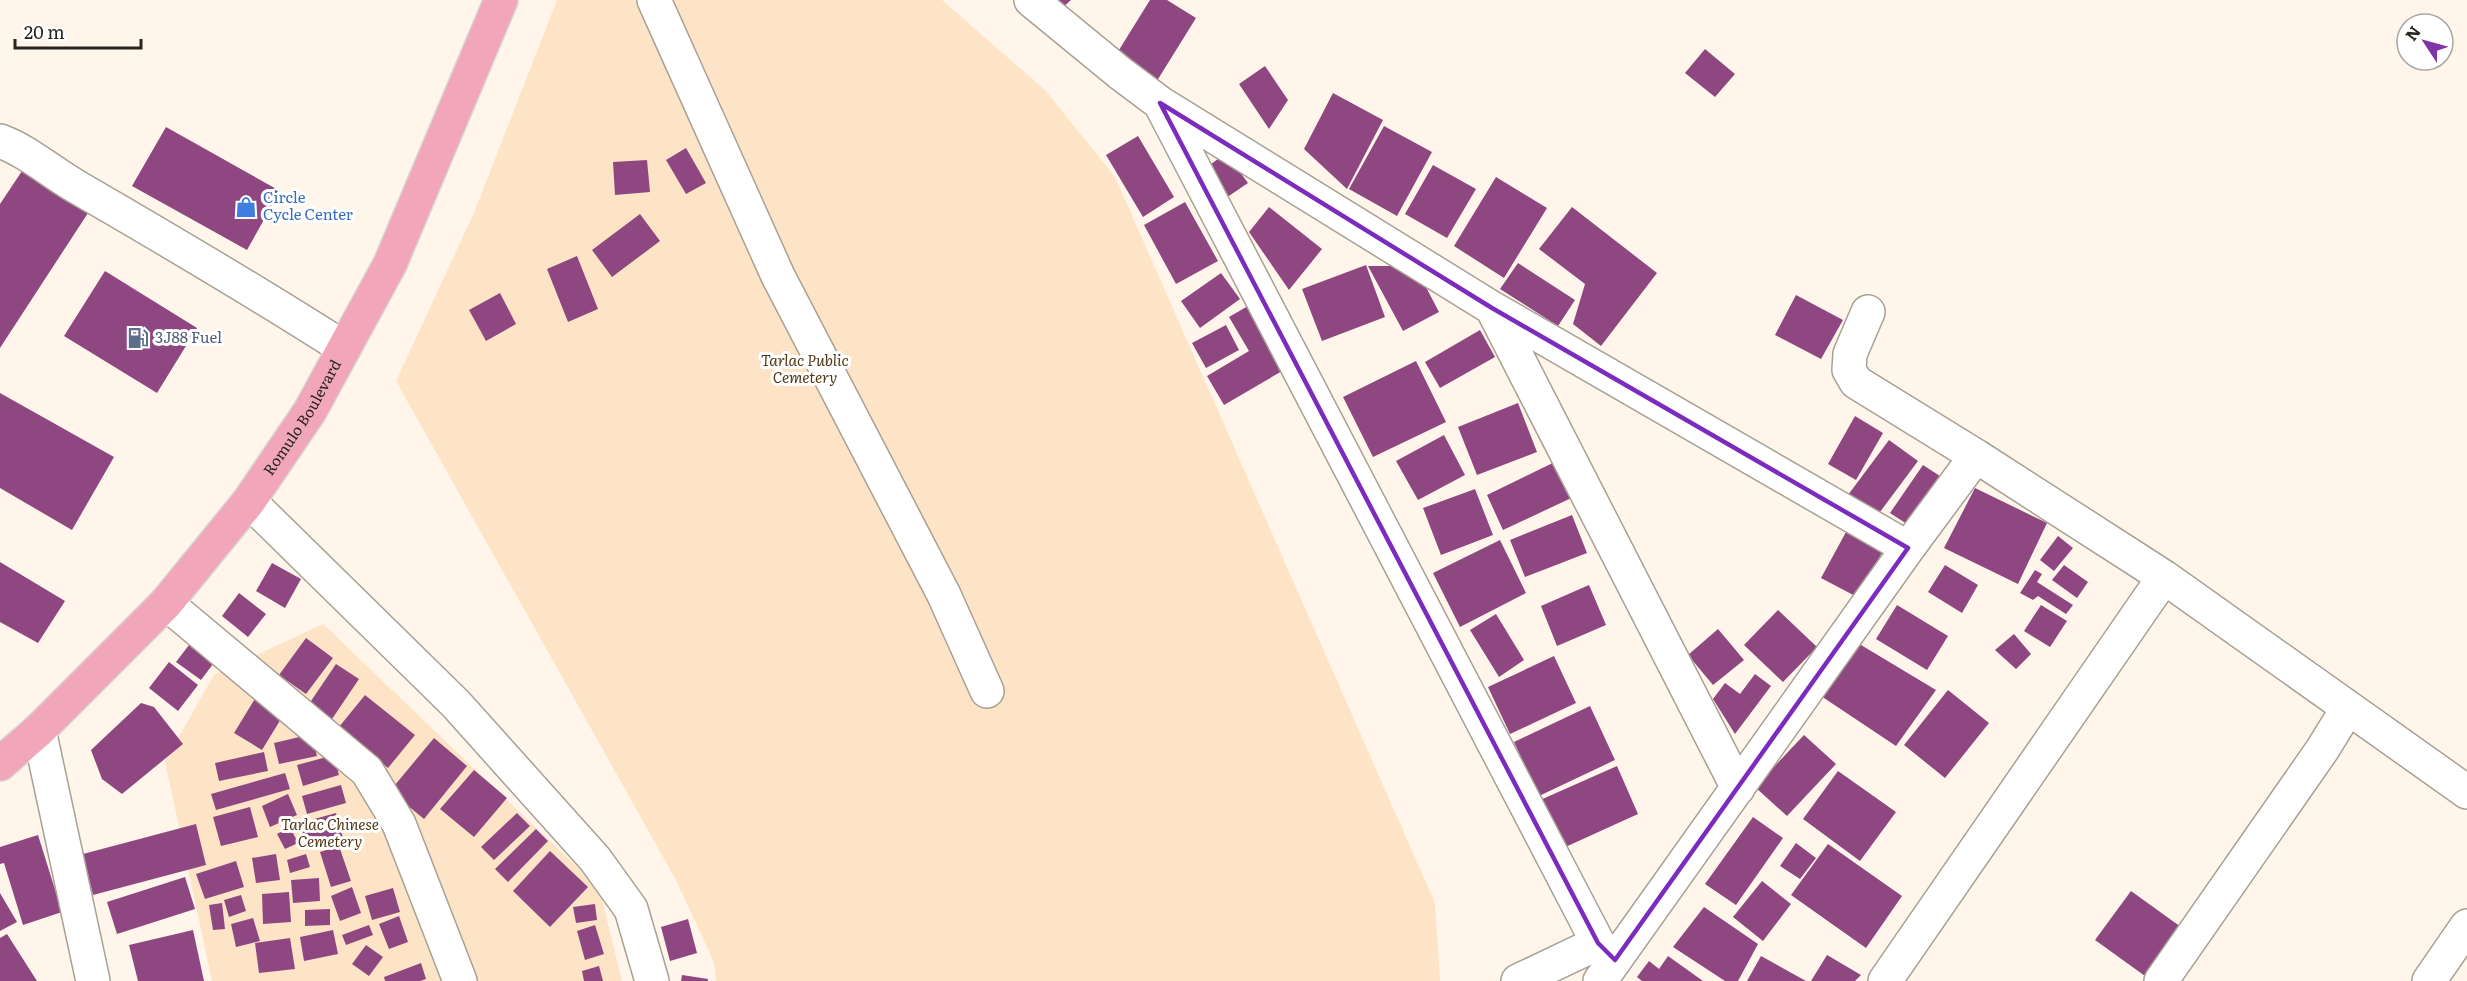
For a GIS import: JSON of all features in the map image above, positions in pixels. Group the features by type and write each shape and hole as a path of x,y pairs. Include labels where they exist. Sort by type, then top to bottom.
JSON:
{"highway":[{"name":"Romulo Boulevard","path":"0,764 39,730 166,603 249,501 310,411 390,264 499,0"}],"street":[{"path":"654,0 778,276 944,595 987,691"},
{"path":"1031,0 1160,103 1492,308 1908,548"},
{"path":"1160,103 1604,961"},
{"path":"0,141 17,147 63,180 238,281 344,348"},
{"path":"1492,308 1738,788"},
{"path":"1868,312 1850,354 1849,370 1856,382 1976,456 2164,578 2467,792"},
{"path":"1518,981 1604,961 1738,788 1976,456"},
{"path":"249,501 456,704 595,859 632,909 652,981"},
{"path":"1885,981 2164,578"},
{"path":"166,603 368,771 399,824 460,981"},
{"path":"2161,981 2322,750 2348,708"},
{"path":"39,730 93,981"},
{"path":"2429,981 2467,926"}],"highlighted area":[{"path":"1160,103 1492,308 1908,548 1615,960 1598,943"}],"green space":[{"name":"Tarlac Public Cemetery","path":"557,0 942,0 1045,90 1115,177 1435,903 1440,981 716,981 714,962 676,880 396,381 474,213"},
{"name":"Tarlac Chinese Cemetery","path":"323,624 599,888 622,981 212,981 165,761 214,675"}],"building":[{"path":"1050,0 1071,0 1060,10"},
{"path":"1150,0 1167,0 1196,18 1155,84 1114,58"},
{"path":"1705,49 1735,74 1715,97 1685,73"},
{"path":"1265,66 1288,100 1269,129 1239,84"},
{"path":"1333,93 1383,120 1347,189 1304,149"},
{"path":"1384,126 1432,152 1397,216 1349,189"},
{"path":"166,127 280,191 247,250 132,186"},
{"path":"1138,136 1174,197 1143,217 1106,155"},
{"path":"686,148 706,183 686,194 666,160"},
{"path":"1226,153 1248,183 1223,200 1203,170"},
{"path":"647,160 650,192 615,195 613,162"},
{"path":"1433,165 1476,189 1447,238 1405,214"},
{"path":"22,171 88,213 0,348 0,204"},
{"path":"1496,177 1547,208 1504,278 1454,246"},
{"path":"1185,202 1218,261 1176,284 1144,225"},
{"path":"1269,207 1322,249 1289,290 1249,232"},
{"path":"1572,207 1657,273 1601,346 1573,324 1585,284 1539,249"},
{"path":"640,214 660,241 612,277 592,250"},
{"path":"577,256 598,309 568,322 547,269"},
{"path":"1518,263 1575,300 1558,326 1500,289"},
{"path":"1366,265 1385,317 1322,341 1302,289"},
{"path":"1368,266 1415,266 1439,312 1403,331"},
{"path":"105,271 197,328 157,393 64,336"},
{"path":"1221,273 1240,299 1200,328 1181,301"},
{"path":"500,293 516,324 486,341 469,310"},
{"path":"1796,295 1843,320 1821,359 1775,335"},
{"path":"1253,303 1289,367 1224,405 1207,376 1249,351 1229,317"},
{"path":"1226,325 1239,350 1206,368 1192,343"},
{"path":"1480,330 1495,357 1440,388 1425,362"},
{"path":"1416,361 1446,422 1373,457 1343,397"},
{"path":"0,393 114,457 72,530 0,488"},
{"path":"1518,403 1537,452 1477,475 1458,427"},
{"path":"1855,416 1883,433 1856,480 1828,464"},
{"path":"1444,435 1465,475 1418,500 1396,461"},
{"path":"1889,440 1918,461 1877,516 1848,495"},
{"path":"1565,457 1582,493 1503,530 1487,495"},
{"path":"1923,465 1943,478 1910,526 1890,513"},
{"path":"1975,488 2047,523 2018,584 1944,548"},
{"path":"1475,489 1493,535 1441,555 1423,508"},
{"path":"1572,515 1587,553 1525,577 1510,540"},
{"path":"1846,532 1883,551 1857,597 1821,578"},
{"path":"2058,536 2073,548 2054,571 2040,560"},
{"path":"1500,540 1526,593 1460,627 1433,573"},
{"path":"0,562 65,601 38,643 0,622"},
{"path":"272,563 301,579 285,608 256,591"},
{"path":"1945,565 1978,585 1962,613 1928,592"},
{"path":"2064,565 2088,582 2077,598 2052,580"},
{"path":"2035,570 2042,574 2037,582 2073,605 2066,614 2038,596 2033,600 2020,593"},
{"path":"1589,585 1606,625 1557,646 1541,606"},
{"path":"239,593 266,614 248,637 222,616"},
{"path":"1897,605 1948,636 1927,670 1876,639"},
{"path":"2041,605 2067,621 2050,647 2024,631"},
{"path":"1778,610 1817,647 1783,682 1744,645"},
{"path":"1496,614 1524,660 1499,677 1470,630"},
{"path":"1718,629 1744,660 1713,685 1688,655"},
{"path":"2014,634 2031,654 2016,669 1995,650"},
{"path":"306,638 333,658 306,694 279,675"},
{"path":"1856,642 1936,690 1896,746 1821,696"},
{"path":"189,645 213,664 201,680 176,662"},
{"path":"1554,656 1576,703 1510,734 1488,687"},
{"path":"169,662 198,685 178,711 149,688"},
{"path":"336,664 359,679 332,719 309,704"},
{"path":"1755,674 1771,686 1735,734 1713,699 1725,683 1740,694"},
{"path":"1948,690 1989,723 1945,778 1904,745"},
{"path":"365,695 415,735 388,768 339,727"},
{"path":"256,697 284,714 262,750 234,733"},
{"path":"141,703 154,707 183,744 122,794 102,779 91,750"},
{"path":"1590,706 1615,760 1539,796 1514,742"},
{"path":"312,734 317,756 279,764 274,743"},
{"path":"1804,735 1836,764 1787,816 1755,787"},
{"path":"434,738 467,766 424,819 390,791"},
{"path":"264,752 268,771 219,781 215,763"},
{"path":"334,755 339,775 303,786 297,765"},
{"path":"1617,766 1638,814 1561,849 1538,801"},
{"path":"474,770 507,798 474,837 440,809"},
{"path":"1838,771 1896,812 1860,861 1803,819"},
{"path":"285,773 290,789 216,810 211,794"},
{"path":"341,785 346,803 307,814 302,796"},
{"path":"288,794 297,815 270,827 262,806"},
{"path":"250,807 258,837 221,846 213,817"},
{"path":"336,813 343,838 307,848 300,823"},
{"path":"517,813 530,826 494,860 481,847"},
{"path":"1753,817 1783,838 1736,905 1705,884"},
{"path":"196,824 206,865 93,895 83,854"},
{"path":"290,827 298,843 285,849 277,834"},
{"path":"536,829 548,841 508,882 495,869"},
{"path":"38,835 62,912 23,925 4,863 0,864 0,847"},
{"path":"1796,843 1816,858 1800,879 1780,866"},
{"path":"1828,844 1902,896 1866,948 1791,895"},
{"path":"339,846 351,881 331,887 320,852"},
{"path":"550,851 588,887 550,927 513,891"},
{"path":"276,854 280,880 256,883 252,858"},
{"path":"306,854 310,867 290,873 287,860"},
{"path":"236,861 244,887 205,899 196,874"},
{"path":"185,877 195,909 117,934 107,902"},
{"path":"319,878 320,901 293,903 291,880"},
{"path":"1762,881 1791,904 1763,941 1733,917"},
{"path":"352,887 361,913 340,921 331,896"},
{"path":"393,888 400,912 372,920 365,896"},
{"path":"2131,891 2181,927 2145,976 2095,940"},
{"path":"289,892 291,922 263,924 262,894"},
{"path":"0,893 17,922 0,931"},
{"path":"241,895 246,911 229,917 224,900"},
{"path":"222,903 225,929 213,930 209,905"},
{"path":"595,904 597,920 576,923 573,907"},
{"path":"1704,907 1758,944 1738,981 1725,981 1673,947"},
{"path":"330,909 330,925 305,926 305,910"},
{"path":"399,916 408,942 389,949 379,924"},
{"path":"253,918 260,941 236,947 231,924"},
{"path":"688,919 697,953 670,961 661,927"},
{"path":"369,925 373,935 346,945 342,935"},
{"path":"595,925 604,954 585,960 577,931"},
{"path":"193,930 204,981 138,981 129,945"},
{"path":"333,930 338,954 304,961 300,937"},
{"path":"7,934 37,981 0,981 0,938"},
{"path":"290,938 295,969 259,973 255,943"},
{"path":"366,945 383,957 369,976 352,964"},
{"path":"1827,955 1861,975 1855,981 1811,981"},
{"path":"1668,956 1703,981 1642,981 1637,977 1649,961 1659,969"},
{"path":"1761,956 1806,981 1747,981"},
{"path":"421,963 426,979 385,981 384,977"},
{"path":"599,966 603,981 584,981 582,971"},
{"path":"682,975 708,979 708,981 681,981"}],"place":[{"name":"Circle Cycle Center","path":"246,207"},
{"name":"3J88 Fuel","path":"138,338"}]}
